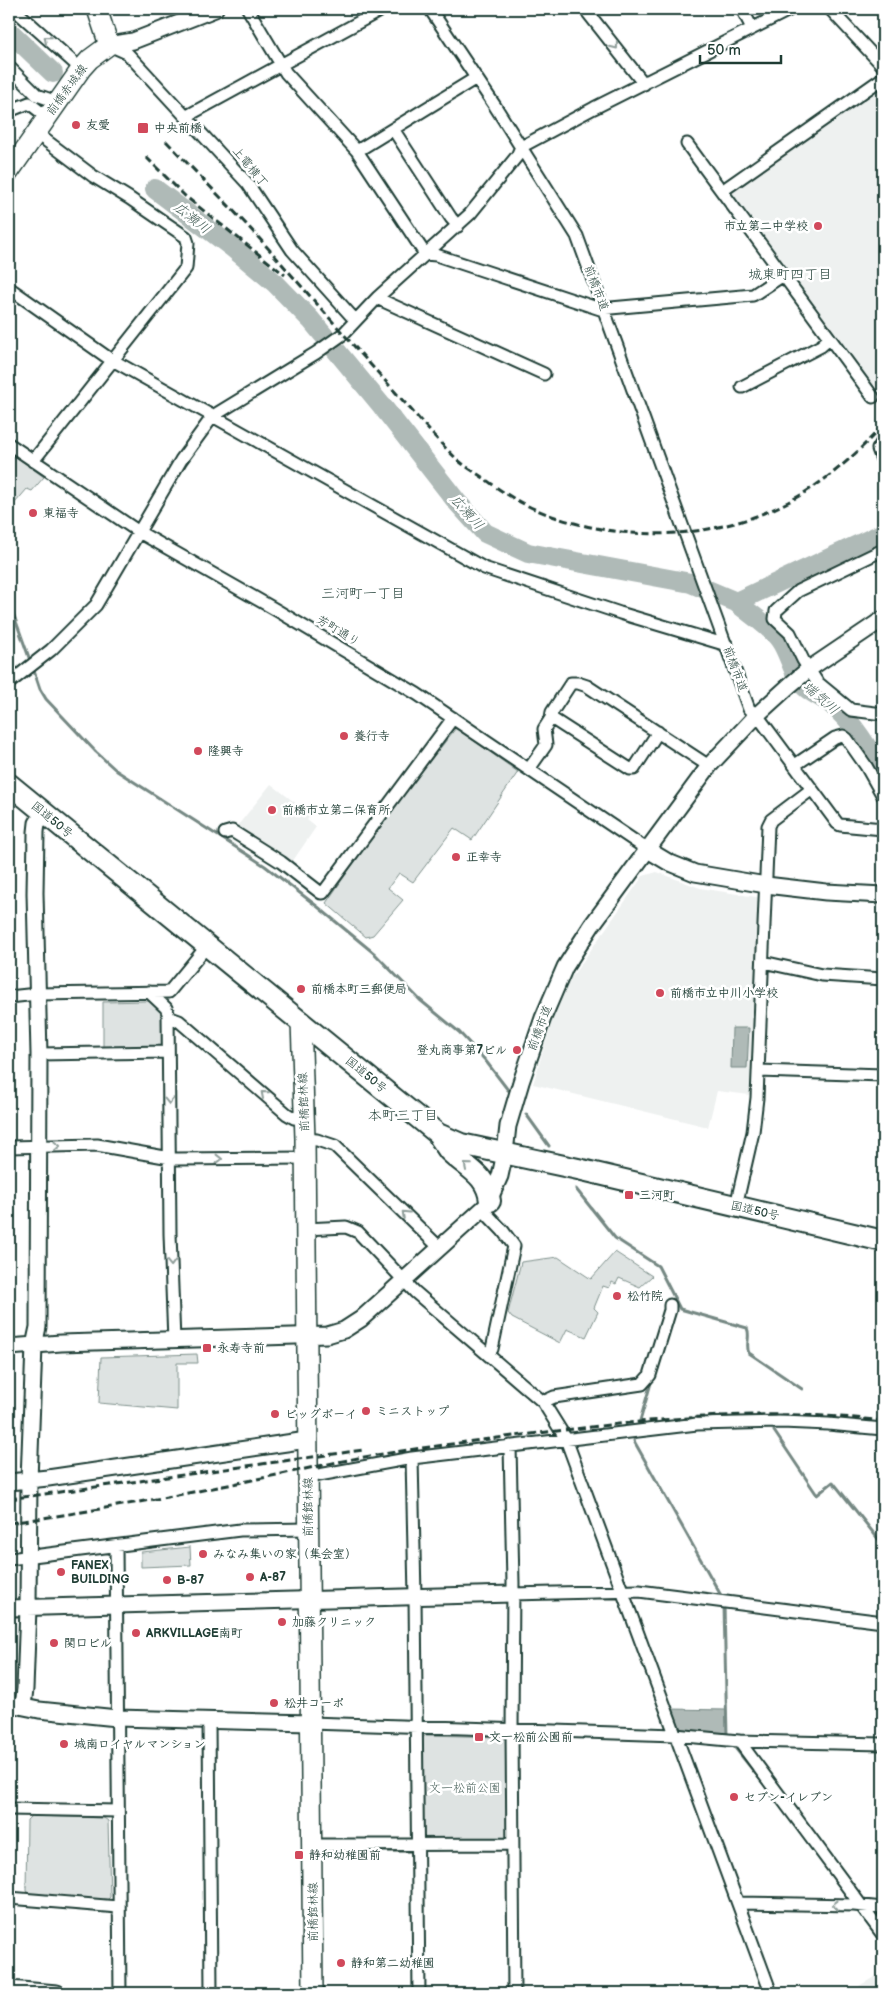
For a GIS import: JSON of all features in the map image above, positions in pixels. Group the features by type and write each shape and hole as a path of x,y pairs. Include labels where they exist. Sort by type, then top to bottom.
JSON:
{"highway":[{"name":"国道50号","path":"9,784 438,1134 461,1144 883,1241"},
{"path":"438,1134 448,1150 484,1181 488,1190 486,1206"}],"main road":[{"path":"97,9 109,45"},
{"name":"前橋赤城線","path":"9,172 81,69 90,59 109,45"},
{"name":"前橋館林線","path":"300,1021 306,1158 313,1993"}],"street":[{"path":"14,9 81,69"},
{"path":"109,45 133,41 215,9"},
{"path":"248,9 286,73 356,151 425,254"},
{"path":"187,116 383,9"},
{"name":"前橋市道","path":"430,9 577,236 750,709 756,715 709,766 592,925 565,967 543,1018 521,1082 508,1126 506,1153 500,1176 486,1206"},
{"path":"585,9 644,84"},
{"path":"742,9 752,28"},
{"path":"9,683 51,650 96,605 181,460 213,416 338,337 378,297 470,214 517,156 521,147 594,108 791,9"},
{"path":"830,9 883,66"},
{"name":"上電横丁","path":"109,45 127,53 248,184 292,250 355,320"},
{"path":"9,67 52,110"},
{"path":"356,151 476,78"},
{"path":"722,191 883,78"},
{"path":"9,111 28,103 33,99 33,92"},
{"path":"28,103 52,110"},
{"path":"393,128 458,226"},
{"path":"33,461 186,268 188,240 129,198 93,176 36,133"},
{"path":"686,144 873,397"},
{"path":"425,254 436,255 604,309 752,295 782,276"},
{"path":"9,288 113,360 484,568 620,613 727,645"},
{"path":"378,297 380,300 544,374"},
{"path":"742,387 821,346 829,339"},
{"path":"883,441 878,449 883,462"},
{"name":"芳町通り","path":"9,444 139,532 278,611 416,694 648,850"},
{"path":"883,550 798,590 776,611 775,619 790,633 803,660 817,682 851,710 883,714"},
{"path":"883,619 809,669 756,715 840,825 883,828"},
{"path":"530,769 546,745 544,729 551,718 552,712 571,683 587,686 709,766"},
{"path":"225,833 232,831 281,862 320,893 324,893 452,718"},
{"path":"551,718 630,769 634,769 658,732"},
{"path":"795,765 835,738 842,736 847,739 866,766 883,796"},
{"path":"736,1206 753,1132 759,1071 769,823 812,789"},
{"path":"44,813 37,823 35,893 39,1054 37,1147 38,1327 34,1346 29,1480 25,1689 16,1705 39,1710 117,1718 416,1726 676,1735 739,1740 883,1744"},
{"path":"648,850 668,862 695,873 766,885 826,892 883,895"},
{"path":"9,997 26,997 37,994 169,992 207,946"},
{"path":"763,962 822,975 883,979"},
{"path":"149,992 166,1008 168,1017 174,1341"},
{"path":"168,1017 179,1021 287,1114 294,1118 304,1119"},
{"path":"39,1054 168,1052"},
{"path":"759,1071 883,1075"},
{"path":"305,1139 317,1140 335,1146 440,1248"},
{"path":"9,1147 97,1145 176,1159 306,1158"},
{"path":"9,1347 61,1343 174,1341 307,1336 336,1333 353,1325 486,1206 514,1246 492,1348 488,1354"},
{"path":"306,1229 346,1227 354,1229 404,1281 543,1402 555,1420 566,1440 771,1993"},
{"path":"543,1402 554,1397 642,1384 650,1374 670,1305"},
{"path":"308,1477 412,1458 659,1428 733,1422 810,1423 883,1429"},
{"path":"9,1482 307,1440"},
{"path":"510,1446 514,1993"},
{"path":"412,1458 416,1596 418,1993"},
{"path":"9,1559 240,1530 308,1529"},
{"path":"116,1546 120,1993"},
{"path":"9,1608 622,1591 644,1592 883,1622"},
{"path":"209,1720 211,1993"},
{"path":"739,1740 883,1935"},
{"path":"9,1809 118,1811"},
{"path":"312,1845 512,1844"},
{"path":"9,1898 118,1907"},
{"path":"738,1903 854,1905 883,1908"},
{"path":"9,1989 57,1993"}],"shaded area":[{"name":"市立第二中学校","path":"879,88 883,89 883,385 881,386 871,385 731,196 731,190"},
{"path":"271,784 311,815 307,820 316,827 290,865 235,829"},
{"name":"前橋市立中川小学校","path":"657,872 700,888 762,898 750,1095 717,1091 708,1127 533,1084 552,1021 571,978 643,876"},
{"path":"732,1028 749,1028 747,1068 731,1068"},
{"path":"670,1709 726,1710 727,1738 675,1735"},
{"path":"876,1976 883,1986 883,1993 865,1993 859,1986"}],"green space":[{"path":"9,452 44,477 32,491 27,489 9,510"},
{"path":"456,728 518,772 472,840 454,828 413,882 399,873 388,888 403,900 373,935 366,937 326,903 385,818"},
{"path":"149,1001 165,1015 165,1045 161,1049 103,1050 103,1002"},
{"path":"615,1252 652,1276 640,1287 619,1278 616,1284 612,1282 609,1288 603,1286 594,1308 598,1312 586,1337 567,1329 560,1343 512,1318 508,1313 521,1262 558,1257 591,1279"},
{"path":"197,1354 198,1363 177,1363 177,1410 99,1403 101,1357"},
{"path":"190,1547 191,1565 141,1567 141,1552"},
{"name":"文一松前公園","path":"426,1735 503,1737 508,1742 509,1834 504,1839 426,1839 423,1836 422,1738"},
{"path":"31,1816 104,1818 108,1821 110,1897 106,1901 31,1895 26,1891 27,1820"}],"waterway":[{"name":"広瀬川","path":"9,31 53,73"},
{"name":"広瀬川","path":"155,189 233,248 275,283 311,320 382,406 457,502 485,533 528,553 691,583 736,602 883,533"},
{"path":"9,602 31,663"},
{"name":"端気川","path":"736,602 776,635 801,682 805,687 831,704 847,719 883,775"},
{"path":"33,668 40,689 46,699 96,752 117,771 265,866 318,907 375,954 420,1000 459,1032 485,1060 508,1090"},
{"path":"526,1114 549,1146"},
{"path":"576,1189 615,1238 658,1266 680,1309 747,1328 749,1353 802,1389"},
{"path":"638,1428 652,1379"},
{"path":"774,1431 817,1495 833,1482 883,1545"},
{"path":"636,1434 634,1441 723,1599"},
{"path":"724,1605 727,1737"},
{"path":"732,1744 767,1788"}],"railway":[{"path":"166,141 259,238 427,428 459,461 524,504 555,517 588,526 622,532 656,534 691,532 724,526 757,516 788,502 815,486 839,468 883,425"},
{"path":"146,157 185,196 285,275"},
{"path":"9,1523 235,1484 358,1458 562,1430 737,1415 810,1415 883,1421"},
{"path":"9,1499 363,1450"}],"place":[{"name":"友愛","path":"76,125"},
{"name":"中央前橋","path":"143,128"},
{"name":"市立第二中学校","path":"818,226"},
{"name":"東福寺","path":"33,513"},
{"name":"養行寺","path":"344,736"},
{"name":"隆興寺","path":"198,751"},
{"name":"前橋市立第二保育所","path":"272,810"},
{"name":"正幸寺","path":"456,857"},
{"name":"前橋本町三郵便局","path":"301,989"},
{"name":"前橋市立中川小学校","path":"660,993"},
{"name":"登丸商事第7ビル","path":"517,1050"},
{"name":"三河町","path":"629,1195"},
{"name":"松竹院","path":"617,1296"},
{"name":"永寿寺前","path":"207,1348"},
{"name":"ミニストップ","path":"366,1411"},
{"name":"ビッグボーイ","path":"275,1414"},
{"name":"みなみ集いの家（集会室）","path":"203,1554"},
{"name":"FANEX BUILDING","path":"61,1572"},
{"name":"A-87","path":"250,1577"},
{"name":"B-87","path":"167,1580"},
{"name":"加藤クリニック","path":"282,1622"},
{"name":"ARKVILLAGE南町","path":"136,1633"},
{"name":"関口ビル","path":"54,1643"},
{"name":"松井コーポ","path":"274,1703"},
{"name":"文一松前公園前","path":"479,1737"},
{"name":"城南ロイヤルマンション","path":"64,1744"},
{"name":"セブン-イレブン","path":"734,1797"},
{"name":"静和幼稚園前","path":"299,1855"},
{"name":"静和第二幼稚園","path":"341,1963"}],"district":[{"name":"城東町四丁目","path":"790,274"},
{"name":"三河町一丁目","path":"363,593"},
{"name":"本町三丁目","path":"403,1115"}]}
